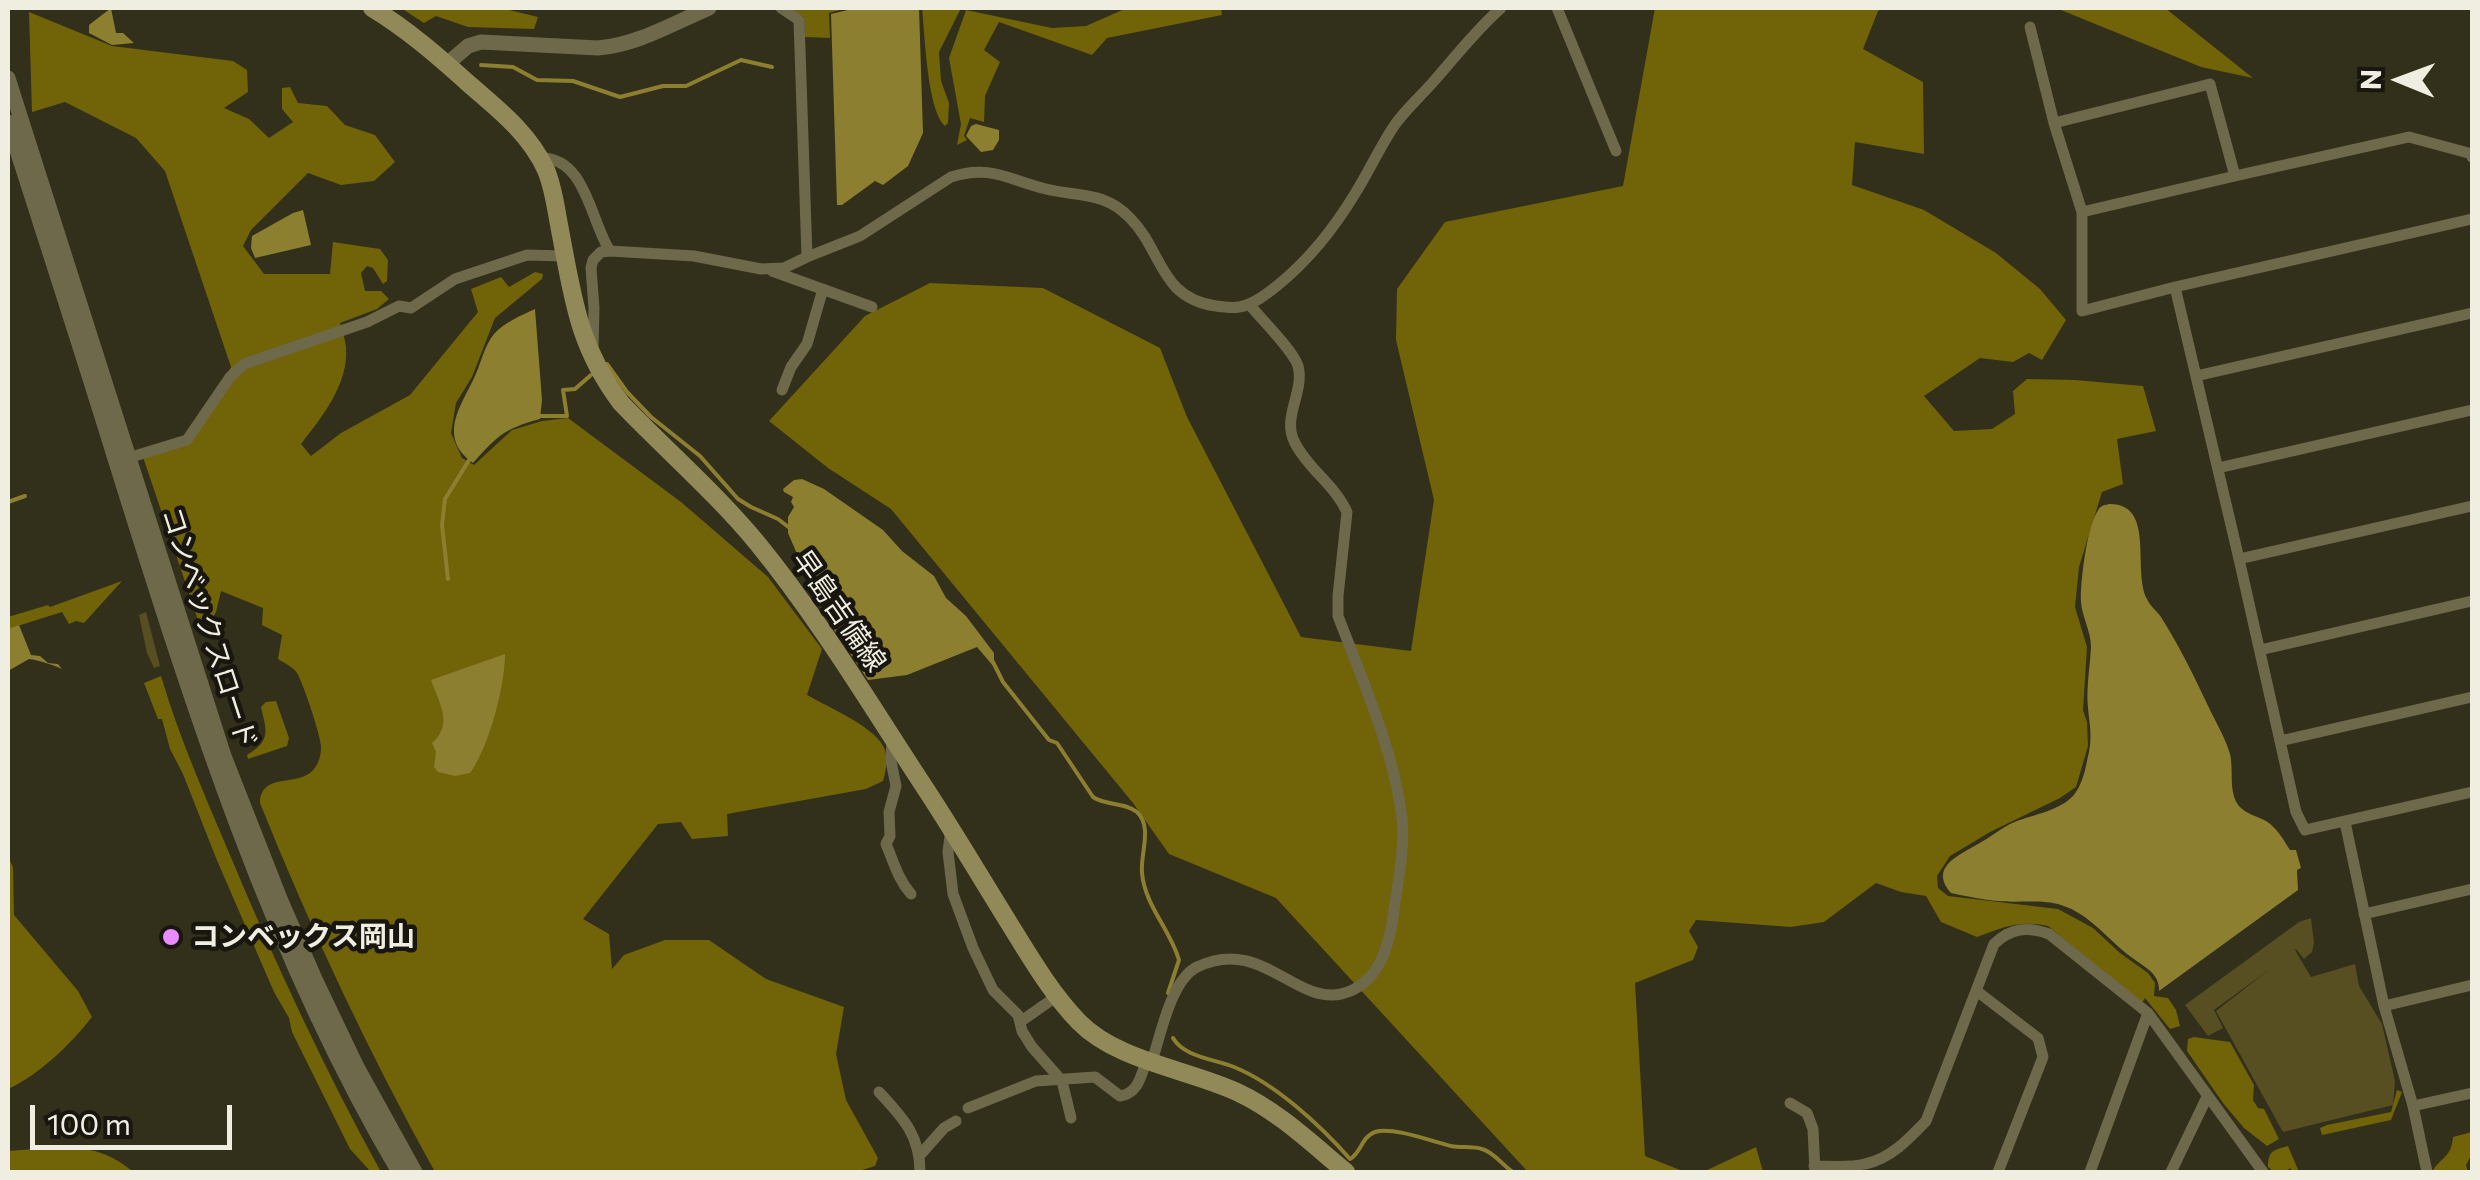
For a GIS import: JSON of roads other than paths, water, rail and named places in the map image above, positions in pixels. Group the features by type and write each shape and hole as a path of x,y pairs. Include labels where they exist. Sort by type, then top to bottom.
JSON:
{"main road":[{"name":"早島吉備線","path":"372,8 447,64 513,123 540,158 552,191 576,310 592,358 606,382 760,546 892,738 1057,996 1083,1026 1100,1038 1120,1050 1210,1081 1259,1104 1346,1172"}],"street":[{"path":"447,64 468,46 482,42 612,47 709,8"},
{"path":"781,8 799,20 807,256"},
{"path":"767,269 784,268 860,236 951,177 984,171 1048,190 1087,194 1108,201 1128,215 1143,233 1165,276 1179,290 1214,306 1250,304 1300,266 1330,232 1395,124 1482,24 1501,8"},
{"path":"1557,8 1616,152"},
{"path":"2030,26 2054,123 2082,212 2082,312 2472,219"},
{"name":"コンベックスロード","path":"8,78 224,756 332,1014 415,1172"},
{"path":"2054,123 2210,84 2234,176"},
{"name":"コンベックスロード","path":"8,122 146,559 230,806 312,1001 399,1172"},
{"path":"2082,212 2409,138 2472,157"},
{"path":"540,158 559,161 582,185 610,250"},
{"path":"592,358 591,268 601,252 610,250 694,256 767,269 872,307"},
{"path":"128,458 187,440 230,377 244,364 368,322 399,306 410,308 455,279 527,255 564,256"},
{"path":"2175,287 2296,812 2305,830 2472,792"},
{"path":"782,390 791,367 807,344 824,289"},
{"path":"968,1108 1044,1079 1094,1078 1120,1096 1131,1094 1177,988 1188,972 1200,965 1231,959 1246,961 1310,991 1340,994 1370,976 1382,961 1391,937 1402,816 1384,740 1338,616 1347,512 1342,500 1294,442 1290,430 1299,369 1294,357 1250,304"},
{"path":"2196,376 2472,313"},
{"path":"2218,468 2472,410"},
{"path":"2239,559 2472,506"},
{"path":"2260,650 2472,601"},
{"path":"2280,742 2472,697"},
{"path":"892,738 896,786 886,844 899,880 911,894"},
{"path":"2345,822 2384,1006 2427,1172"},
{"path":"951,828 949,874 959,914 993,990 1018,1015 1032,1047 1062,1081 1071,1118"},
{"path":"2364,914 2472,889"},
{"path":"1790,1104 1807,1113 1813,1129 1814,1169 1865,1164 1888,1155 1926,1121 1994,944 2006,934 2036,929 2049,934 2148,1013 2263,1172"},
{"path":"2384,1006 2472,986"},
{"path":"1978,992 2038,1038 2042,1048 2043,1057 1998,1172"},
{"path":"1020,1022 1057,996"},
{"path":"2090,1172 2148,1013"},
{"path":"879,1092 906,1122 920,1155 920,1172"},
{"path":"2413,1106 2472,1093"},
{"path":"2171,1172 2207,1096"},
{"path":"920,1155 944,1128 956,1121"}],"waterway":[{"path":"481,65 513,67 537,80 573,81 620,97 663,86 686,86 741,60 772,67"},
{"path":"607,364 651,417 700,456 738,499 791,529"},
{"path":"540,416 567,416 563,390 575,389 591,375"},
{"path":"448,579 442,525 445,499 471,457"},
{"path":"8,502 25,496"},
{"path":"993,662 1003,682 1049,740 1057,743 1093,797 1132,809 1142,818 1144,885 1179,960 1168,993"},
{"path":"1173,1038 1192,1053 1234,1067 1266,1084 1312,1120 1350,1159 1371,1134 1392,1131 1451,1146 1482,1149 1513,1172"}],"place":[{"name":"コンベックス岡山","path":"171,937"}]}
